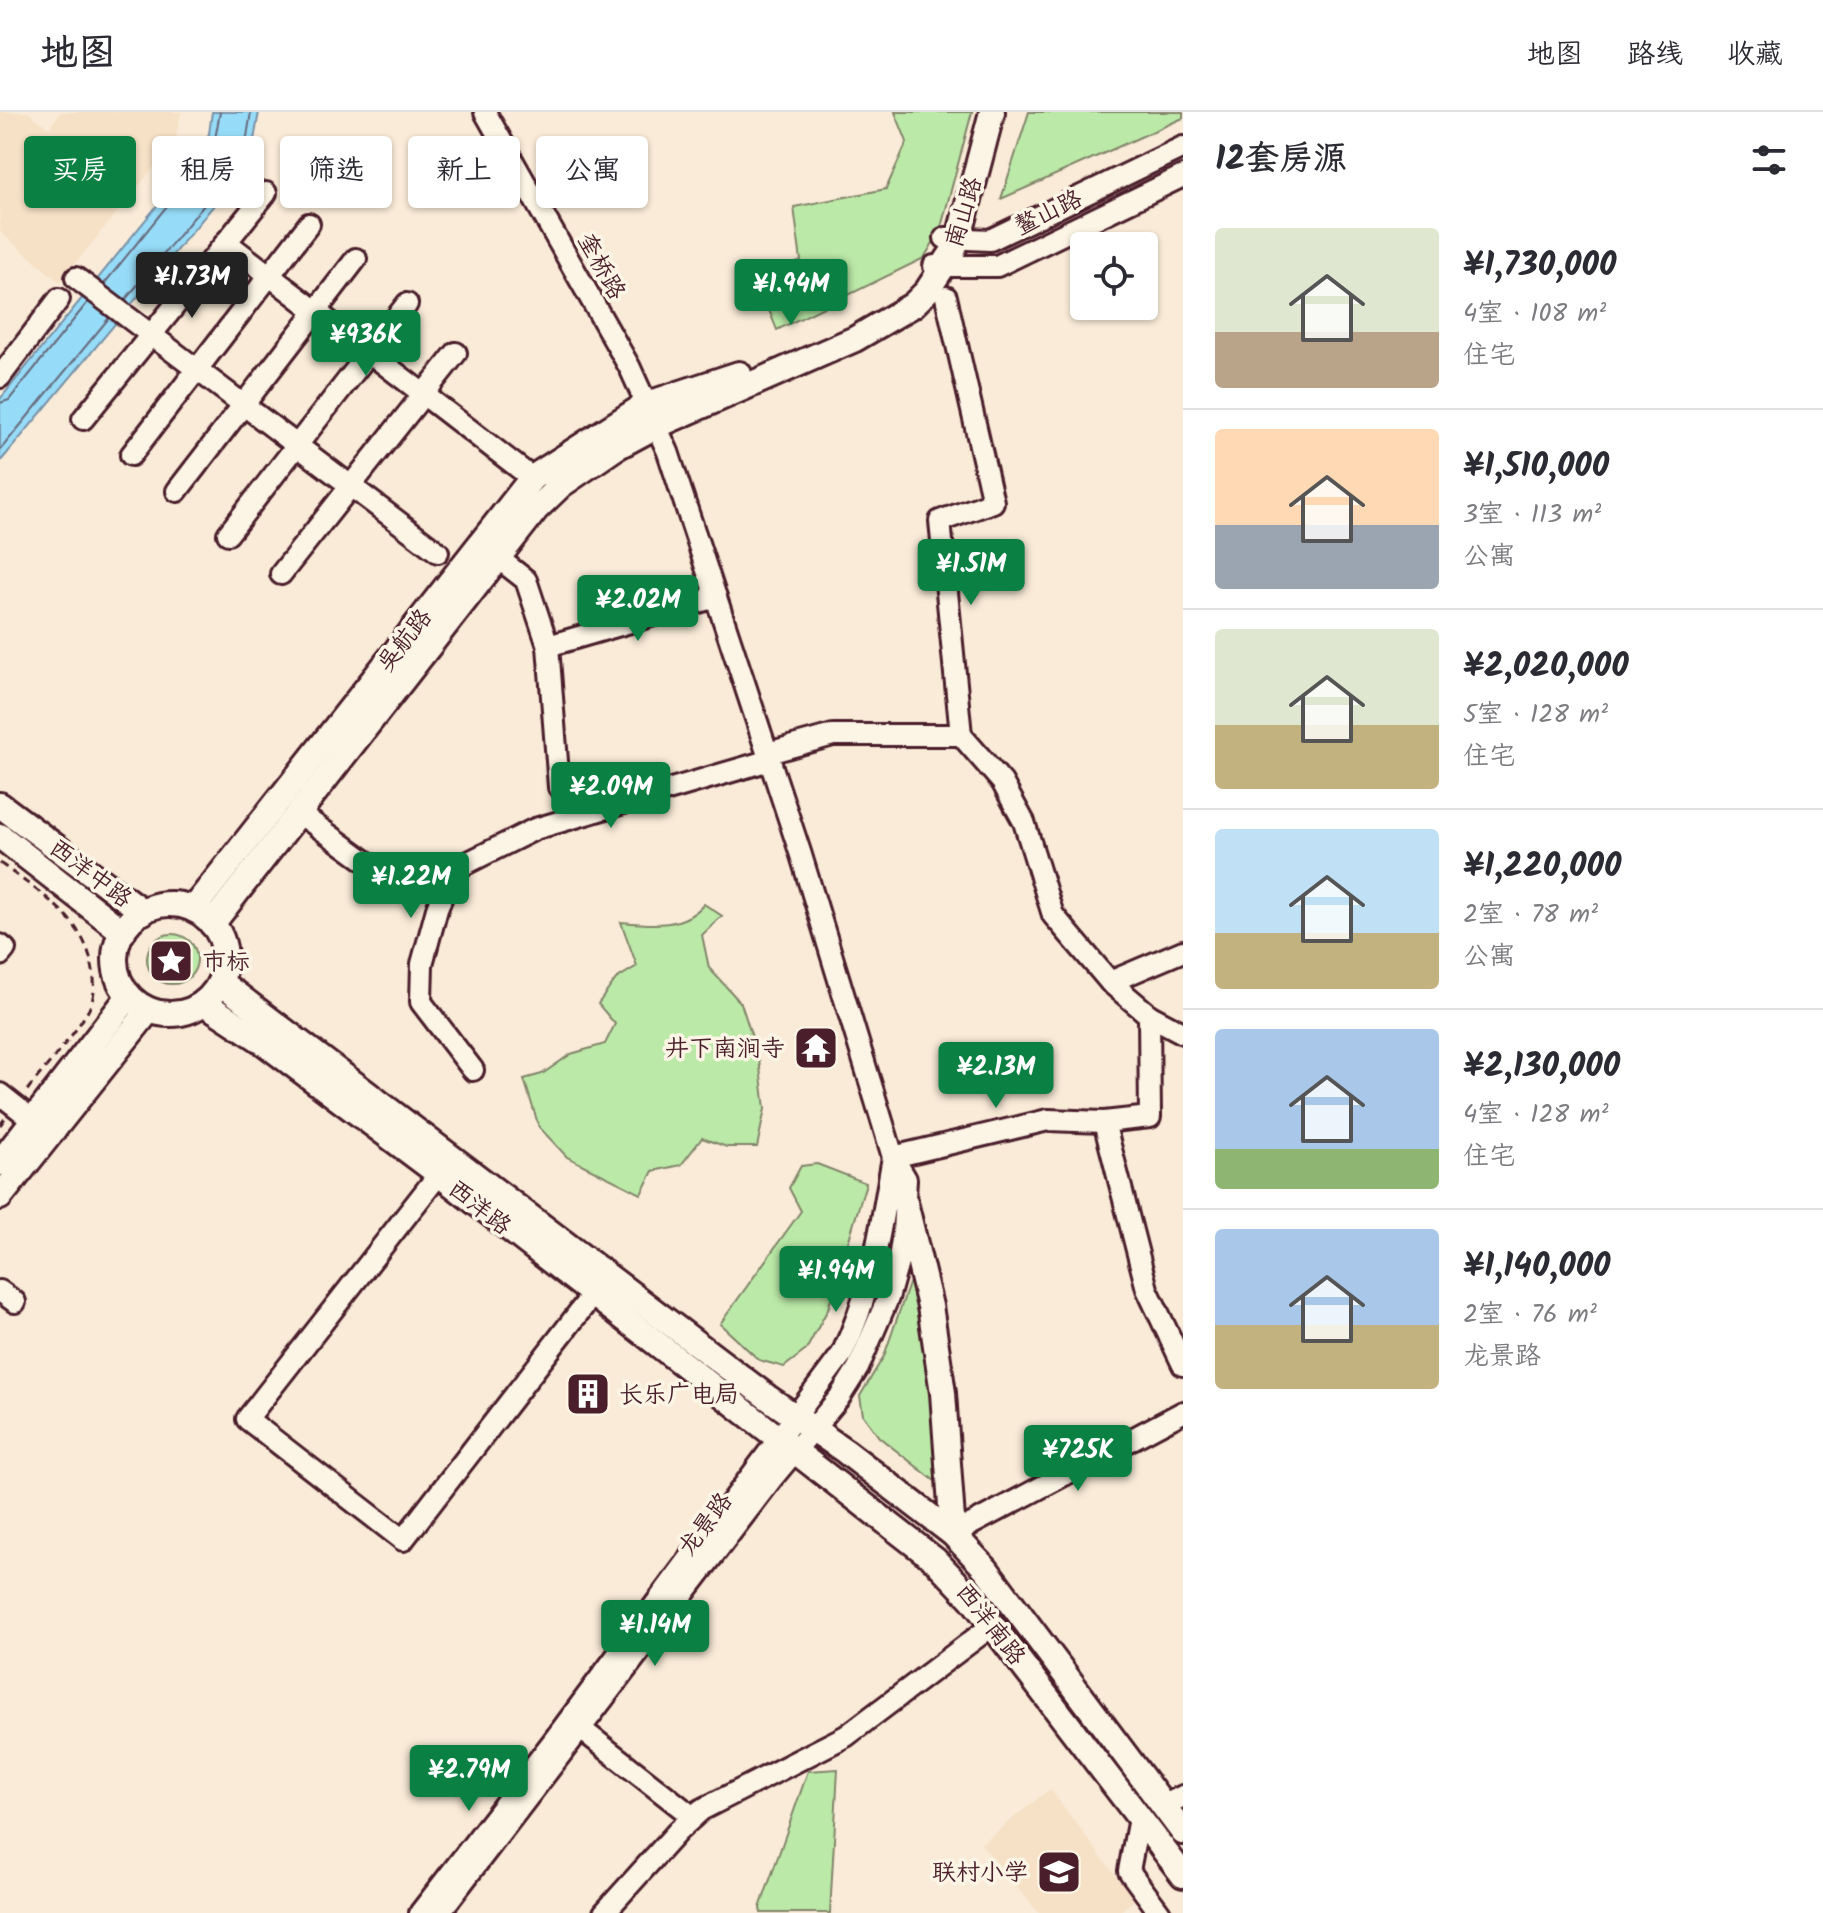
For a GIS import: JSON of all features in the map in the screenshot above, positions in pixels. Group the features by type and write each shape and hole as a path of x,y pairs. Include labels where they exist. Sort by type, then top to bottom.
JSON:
{"main road":[{"name":"南山路","path":"951,238 980,112"},
{"name":"南山路","path":"651,415 866,333 913,305 951,238 992,112"},
{"name":"吴航路","path":"212,924 244,864 532,478 651,415"},
{"name":"吴航路","path":"193,909 299,813 536,509 561,485 615,448 651,415"},
{"name":"西洋中路","path":"0,805 143,912"},
{"name":"西洋中路","path":"2,849 46,872 123,932"},
{"path":"46,872 62,851"},
{"path":"164,905 193,909 212,924 220,937 224,967 220,982 204,1003 177,1013 139,1003 120,982 116,965 116,948 123,932 143,912 164,905"},
{"name":"西洋路","path":"220,982 266,1030 439,1174 753,1417"},
{"path":"0,1197 78,1081 139,1003"},
{"name":"西洋路","path":"204,1003 266,1030 767,1397"},
{"path":"0,1163 16,1106 78,1081"},
{"path":"905,1202 933,1321 943,1393 953,1534"},
{"name":"西洋南路","path":"767,1397 845,1451 953,1534 986,1569 1173,1801 1183,1832"},
{"name":"西洋南路","path":"753,1417 952,1574 1183,1875"}],"street":[{"name":"奎桥路","path":"485,112 630,368 668,452 769,756"},
{"name":"鳌山路","path":"951,238 990,240 1183,147"},
{"name":"鳌山路","path":"937,266 997,266 1183,176"},
{"path":"83,419 266,193"},
{"path":"131,455 309,224"},
{"path":"226,242 532,478"},
{"path":"177,491 356,259"},
{"path":"83,284 438,552"},
{"path":"946,297 993,502 940,521 961,735 1002,782 1024,822 1053,915 1110,982 1149,1015 1183,1033"},
{"path":"0,377 59,299"},
{"path":"228,534 407,304"},
{"path":"281,574 456,353"},
{"path":"498,558 526,580 548,646 559,787"},
{"path":"548,646 716,597"},
{"path":"299,813 390,879 430,871 443,875 535,829 833,735 961,735"},
{"name":"龙景路","path":"439,1913 581,1729 788,1444 804,1424 839,1398 858,1368 888,1298 899,1259 906,1179 893,1157 769,756"},
{"path":"443,875 446,886 422,964 421,1002 473,1070"},
{"path":"0,945 5,949 0,955"},
{"path":"1110,982 1183,951"},
{"path":"804,1424 855,1326 877,1257 893,1157 1048,1120 1104,1122 1150,1117 1149,1015"},
{"path":"1104,1122 1147,1289 1183,1365"},
{"path":"439,1174 247,1419 403,1540 593,1294"},
{"path":"953,1534 1183,1412"},
{"path":"420,1913 788,1444"},
{"path":"604,1913 701,1810 846,1736 993,1625"},
{"path":"581,1729 693,1817"},
{"path":"1139,1818 1129,1871 1160,1913"}],"path":[{"path":"0,1125 88,1012 95,991 87,944 79,929 2,849"}],"shaded area":[{"path":"0,112 27,112 49,128 61,112 181,112 176,136 152,136 152,169 136,189 136,136 24,136 24,208 120,208 60,282 0,232"},
{"name":"联村小学","path":"1050,1789 1134,1900 1118,1913 1039,1913 981,1844"}],"green space":[{"path":"895,112 972,112 940,231 924,258 777,330 757,280 801,261 794,207 886,189 907,142"},
{"path":"1029,112 1183,112 1183,118 1001,199"},
{"path":"704,904 722,916 702,935 709,968 741,1003 759,1059 765,1109 757,1147 727,1147 702,1138 681,1165 653,1171 641,1194 567,1157 539,1127 524,1079 542,1074 571,1054 605,1044 615,1024 598,1004 616,979 637,966 621,922 666,924 686,918"},
{"path":"172,934 190,941 197,959 190,977 172,984 154,977 147,959 154,941"},
{"path":"817,1164 866,1183 828,1309 806,1350 784,1367 759,1360 720,1324 801,1211 789,1188 801,1166"},
{"path":"910,1281 934,1406 935,1481 879,1437 863,1415 860,1396 884,1356"},
{"path":"838,1769 830,1913 761,1913 760,1908 808,1771"}],"water":[{"path":"212,112 259,112 255,136 208,136"},
{"path":"155,208 212,208 0,462 0,399"}],"place":[{"name":"市标","path":"171,961"},
{"name":"井下南涧寺","path":"816,1048"},
{"name":"长乐广电局","path":"588,1394"},
{"name":"联村小学","path":"1059,1872"}]}
